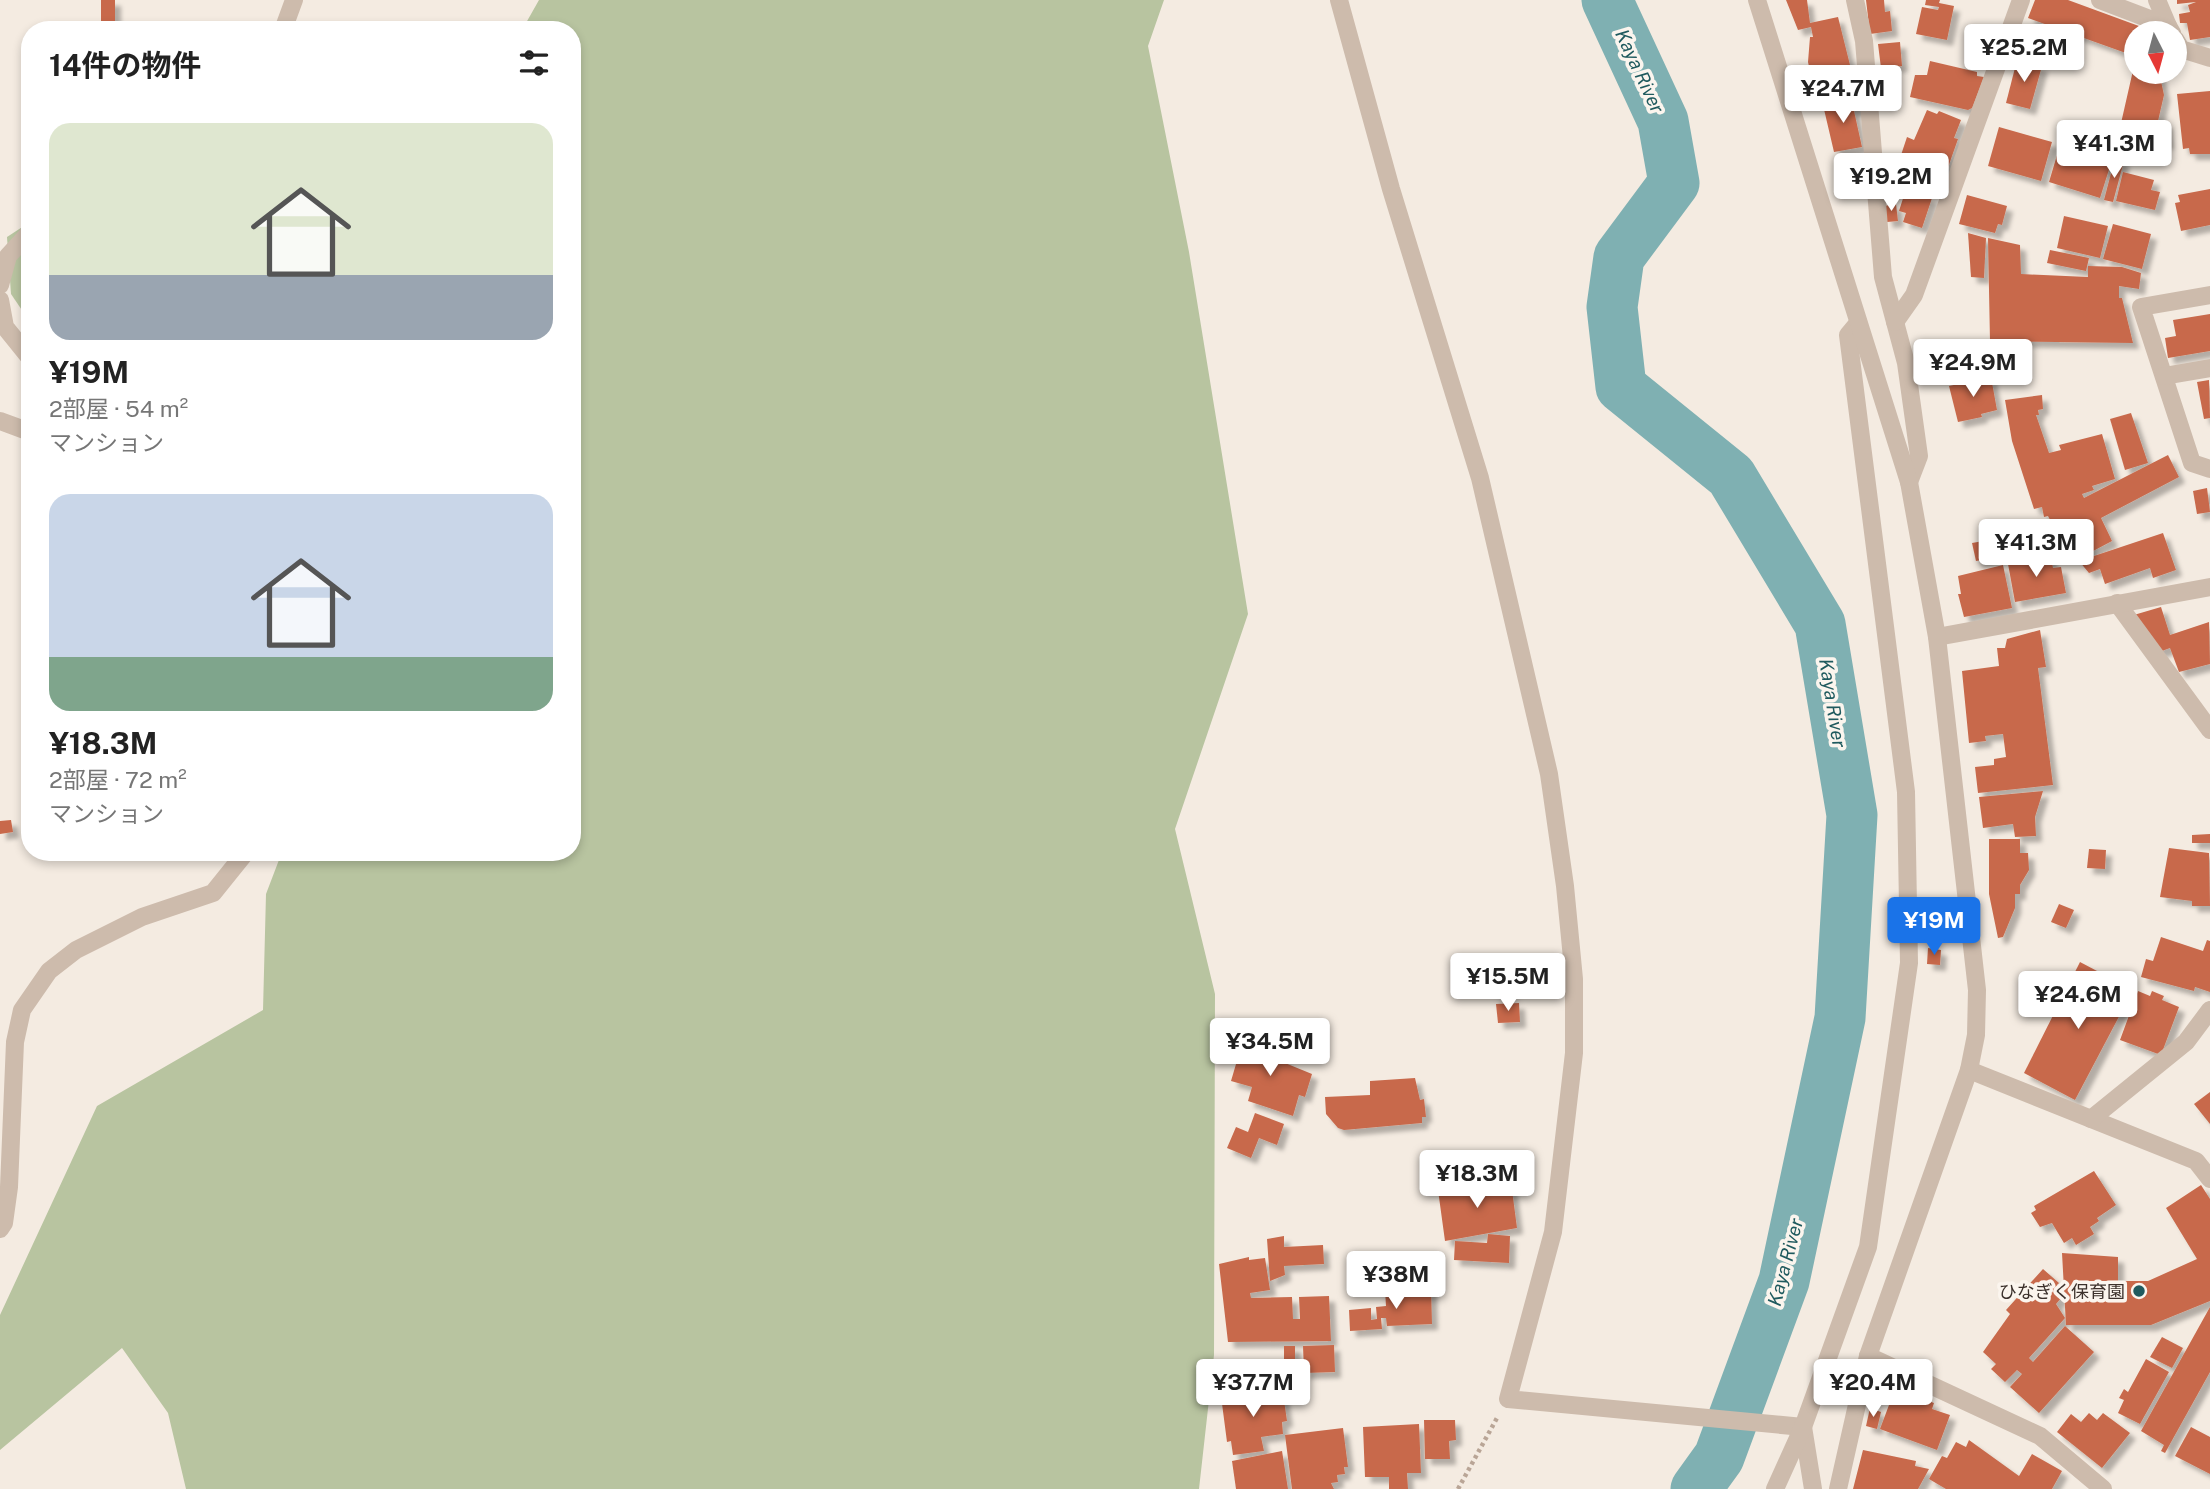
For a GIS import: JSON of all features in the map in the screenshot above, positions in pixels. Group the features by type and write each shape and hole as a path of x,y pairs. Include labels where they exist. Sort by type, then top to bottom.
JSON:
{"street":[{"path":"286,21 294,0"},
{"path":"1339,0 1391,189 1480,478 1549,774 1565,886 1574,979 1574,1053 1553,1231 1512,1400 1803,1427"},
{"path":"1757,0 1909,482 1937,637 1977,990 1976,1035 1969,1070 1868,1356 1838,1489"},
{"path":"1855,0 1864,41 1883,277 1906,363 1919,456 1909,482"},
{"path":"1895,322 1914,295 2021,0"},
{"path":"2100,0 2146,21"},
{"path":"2157,0 2167,21"},
{"path":"2188,51 2210,58"},
{"path":"0,285 8,256 21,242"},
{"path":"2210,295 2141,307 2192,463 2210,469"},
{"path":"0,300 5,327 21,347"},
{"path":"1775,1489 1803,1427 1868,1247 1909,962 1906,792 1848,335 1858,323"},
{"path":"2164,376 2210,368"},
{"path":"0,421 21,429"},
{"path":"1937,637 2210,587"},
{"path":"2117,603 2210,730"},
{"path":"0,1229 4,1223 9,1187 15,1042 22,1010 50,971 76,950 142,917 213,893 239,861"},
{"path":"2091,1119 2186,1042 2210,1010"},
{"path":"1969,1070 2196,1161 2210,1179"},
{"path":"1868,1356 2040,1436 2103,1489"},
{"path":"1803,1427 1813,1489"}],"path":[{"path":"1458,1489 1512,1400"}],"green space":[{"path":"539,0 1164,0 1148,46 1189,252 1248,614 1175,829 1215,994 1214,1355 1199,1489 186,1489 168,1413 122,1348 0,1450 0,1315 97,1106 263,1010 266,894 279,861 581,861 581,21 527,21"},
{"path":"21,228 21,309 11,294 7,237"}],"building":[{"path":"101,0 115,0 115,21 101,21"},
{"path":"1786,0 1807,0 1810,23 1838,17 1855,85 1815,94 1808,62 1810,37 1813,37 1811,27 1798,30"},
{"path":"1866,0 1884,0 1885,12 1890,11 1892,31 1870,34"},
{"path":"1926,0 1940,0 1939,3 1954,6 1947,40 1916,34 1922,7 1938,10 1939,7 1925,5"},
{"path":"2035,0 2068,0 2125,21 2124,52 2028,18"},
{"path":"2177,0 2210,0 2210,37 2190,40 2188,21 2180,21 2179,14 2190,12 2188,5 2196,2 2177,4"},
{"path":"2036,33 2055,39 2049,59 2029,53"},
{"path":"1900,42 1902,66 1881,68 1878,44"},
{"path":"2017,60 2042,66 2030,109 2006,103"},
{"path":"1930,61 1977,72 1977,76 1984,77 1972,108 1968,110 1910,97 1915,75 1927,75"},
{"path":"2130,84 2162,84 2164,95 2158,121 2166,122 2168,144 2119,132"},
{"path":"2210,91 2210,154 2190,154 2189,148 2183,149 2177,94"},
{"path":"1856,99 1858,110 1854,111 1862,147 1834,152 1823,105"},
{"path":"1927,110 1937,114 1939,111 1961,120 1954,138 1958,139 1940,190 1902,176 1908,161 1900,158 1907,137 1914,140"},
{"path":"1999,127 2052,142 2041,181 1988,166"},
{"path":"2060,145 2075,150 2077,145 2090,149 2089,153 2112,160 2100,198 2049,182"},
{"path":"2115,158 2124,161 2113,202 2104,200"},
{"path":"2123,172 2154,180 2151,190 2160,192 2155,210 2116,201"},
{"path":"1906,189 1932,198 1922,228 1903,222 1906,213 1899,211"},
{"path":"2210,189 2210,225 2181,231 2175,203 2180,202 2178,195"},
{"path":"1967,195 2007,206 2002,225 1998,224 1995,233 1959,224"},
{"path":"1896,204 1898,221 1887,222 1884,206"},
{"path":"2064,216 2108,226 2100,258 2057,248"},
{"path":"2113,224 2151,234 2142,269 2103,259"},
{"path":"1968,233 1986,238 1984,278 1971,277"},
{"path":"1988,238 2020,245 2021,274 2088,277 2088,266 2122,267 2141,273 2139,289 2119,286 2119,298 2122,298 2133,343 1990,341"},
{"path":"2050,250 2089,258 2086,271 2047,263"},
{"path":"2210,314 2210,351 2168,358 2165,338 2176,336 2173,320"},
{"path":"1991,377 1997,410 1981,414 1982,417 1958,422 1949,386"},
{"path":"2209,380 2210,418 2204,419 2197,382"},
{"path":"2042,395 2043,409 2038,410 2039,415 2036,415 2049,453 2061,450 2059,445 2102,434 2115,479 2092,486 2094,490 2082,494 2084,498 2168,455 2179,477 2101,518 2112,541 2078,559 2061,526 2055,529 2048,516 2044,517 2042,507 2034,509 2012,441 2005,400"},
{"path":"2131,413 2148,463 2125,470 2110,419"},
{"path":"2207,488 2210,512 2197,514 2193,491"},
{"path":"2163,533 2176,570 2153,578 2150,568 2105,584 2100,569 2089,573 2079,561"},
{"path":"2000,538 2003,556 1976,561 1972,543"},
{"path":"2050,553 2053,568 2061,567 2066,593 2015,602 2008,564"},
{"path":"2003,565 2012,608 1964,617 1958,594 1961,594 1958,576"},
{"path":"2161,607 2170,635 2209,622 2210,664 2179,672 2170,648 2159,652 2127,617"},
{"path":"2040,630 2046,667 2038,668 2053,785 1978,793 1975,767 1994,765 1994,759 2006,757 2003,734 1985,736 1986,741 1969,743 1962,671 1999,666 1997,648 2005,648 2007,639"},
{"path":"2043,791 2035,817 2036,836 2015,837 2013,824 1983,828 1979,797"},
{"path":"11,820 13,832 0,834 0,821"},
{"path":"2210,834 2210,843 2192,843 2192,835"},
{"path":"1989,839 2020,839 2020,853 2028,853 2029,870 2020,885 2020,894 2015,894 2015,908 2003,937 1998,938 1989,894"},
{"path":"2169,848 2209,853 2210,906 2192,906 2192,901 2160,897"},
{"path":"2089,849 2106,850 2105,869 2087,868"},
{"path":"2059,904 2074,910 2066,928 2051,922"},
{"path":"2161,937 2203,951 2207,940 2210,941 2210,992 2195,987 2194,991 2141,977 2146,959 2153,961"},
{"path":"1928,948 1941,950 1940,965 1927,964"},
{"path":"2080,962 2133,990 2075,1100 2024,1073"},
{"path":"2138,991 2150,996 2152,991 2164,996 2162,1000 2179,1007 2161,1055 2120,1040"},
{"path":"1519,1003 1520,1022 1498,1023 1496,1004"},
{"path":"1244,1037 1265,1043 1262,1053 1286,1060 1285,1063 1312,1074 1305,1097 1299,1095 1293,1116 1248,1101 1252,1087 1231,1081"},
{"path":"1415,1078 1420,1100 1424,1099 1426,1117 1422,1117 1422,1123 1344,1130 1338,1128 1326,1114 1325,1097 1370,1095 1370,1081"},
{"path":"2210,1092 2210,1124 2194,1104"},
{"path":"1255,1113 1284,1124 1277,1145 1259,1138 1251,1158 1227,1148 1236,1127 1248,1132"},
{"path":"2094,1171 2116,1205 2097,1218 2099,1221 2090,1227 2094,1234 2076,1245 2072,1238 2064,1243 2052,1223 2040,1227 2031,1213 2036,1210 2034,1206"},
{"path":"1480,1180 1481,1186 1511,1182 1517,1228 1445,1241 1438,1190"},
{"path":"2201,1185 2210,1199 2210,1301 2151,1325 2066,1325 2062,1253 2118,1257 2118,1281 2148,1281 2197,1259 2166,1208"},
{"path":"1488,1234 1510,1236 1509,1263 1454,1260 1455,1241 1487,1243"},
{"path":"1284,1236 1284,1247 1323,1245 1324,1264 1284,1266 1285,1275 1270,1281 1267,1239"},
{"path":"1249,1257 1249,1260 1265,1258 1270,1290 1250,1293 1251,1298 1292,1297 1293,1319 1300,1319 1299,1297 1329,1296 1331,1341 1228,1342 1219,1264"},
{"path":"2043,1269 2059,1283 2057,1285 2061,1289 2058,1293 2062,1297 2056,1304 2065,1318 2029,1358 2033,1362 2065,1326 2094,1352 2039,1413 2010,1387 2022,1374 2017,1370 2005,1382 1991,1369 1996,1364 1983,1352 2010,1314 2006,1310"},
{"path":"1431,1288 1432,1324 1387,1326 1386,1318 1381,1318 1382,1329 1350,1331 1349,1310 1371,1308 1371,1320 1377,1319 1376,1307 1386,1306 1385,1290"},
{"path":"2210,1307 2210,1372 2165,1453 2161,1451 2164,1445 2141,1431"},
{"path":"2162,1337 2183,1348 2172,1368 2150,1357"},
{"path":"1334,1345 1335,1372 1304,1373 1303,1346"},
{"path":"1284,1346 1295,1346 1295,1359 1284,1359"},
{"path":"2146,1359 2169,1372 2140,1424 2118,1413 2124,1400 2119,1398 2124,1389 2128,1392"},
{"path":"1272,1389 1273,1394 1283,1393 1287,1421 1282,1422 1283,1434 1261,1437 1264,1451 1233,1455 1231,1441 1227,1442 1221,1396"},
{"path":"1895,1389 1934,1403 1932,1409 1950,1415 1937,1450 1880,1429"},
{"path":"1870,1408 1881,1412 1877,1429 1866,1426"},
{"path":"2089,1413 2097,1420 2103,1413 2130,1433 2102,1468 2057,1432 2071,1414 2081,1422"},
{"path":"1424,1420 1455,1420 1456,1440 1449,1441 1450,1459 1425,1459"},
{"path":"1419,1424 1421,1473 1407,1473 1408,1489 1389,1489 1389,1477 1365,1477 1363,1427"},
{"path":"2191,1427 2210,1437 2210,1474 2175,1456"},
{"path":"1343,1428 1348,1467 1344,1467 1345,1474 1337,1475 1338,1482 1331,1483 1334,1489 1292,1489 1285,1435"},
{"path":"1969,1440 2019,1476 2032,1454 2062,1471 2052,1489 1946,1489 1929,1479 1942,1456 1947,1458 1956,1442 1966,1447"},
{"path":"1863,1450 1916,1461 1915,1466 1929,1469 1918,1489 1853,1489"},
{"path":"1282,1451 1288,1489 1236,1489 1232,1461"}],"waterway":[{"name":"Kaya River","path":"1607,0 1663,121 1674,183 1619,257 1612,307 1621,387 1731,476 1820,624 1852,815 1840,1018 1784,1281 1719,1457 1696,1489"}],"place":[{"name":"ひなぎく保育園","path":"2139,1291"}]}
